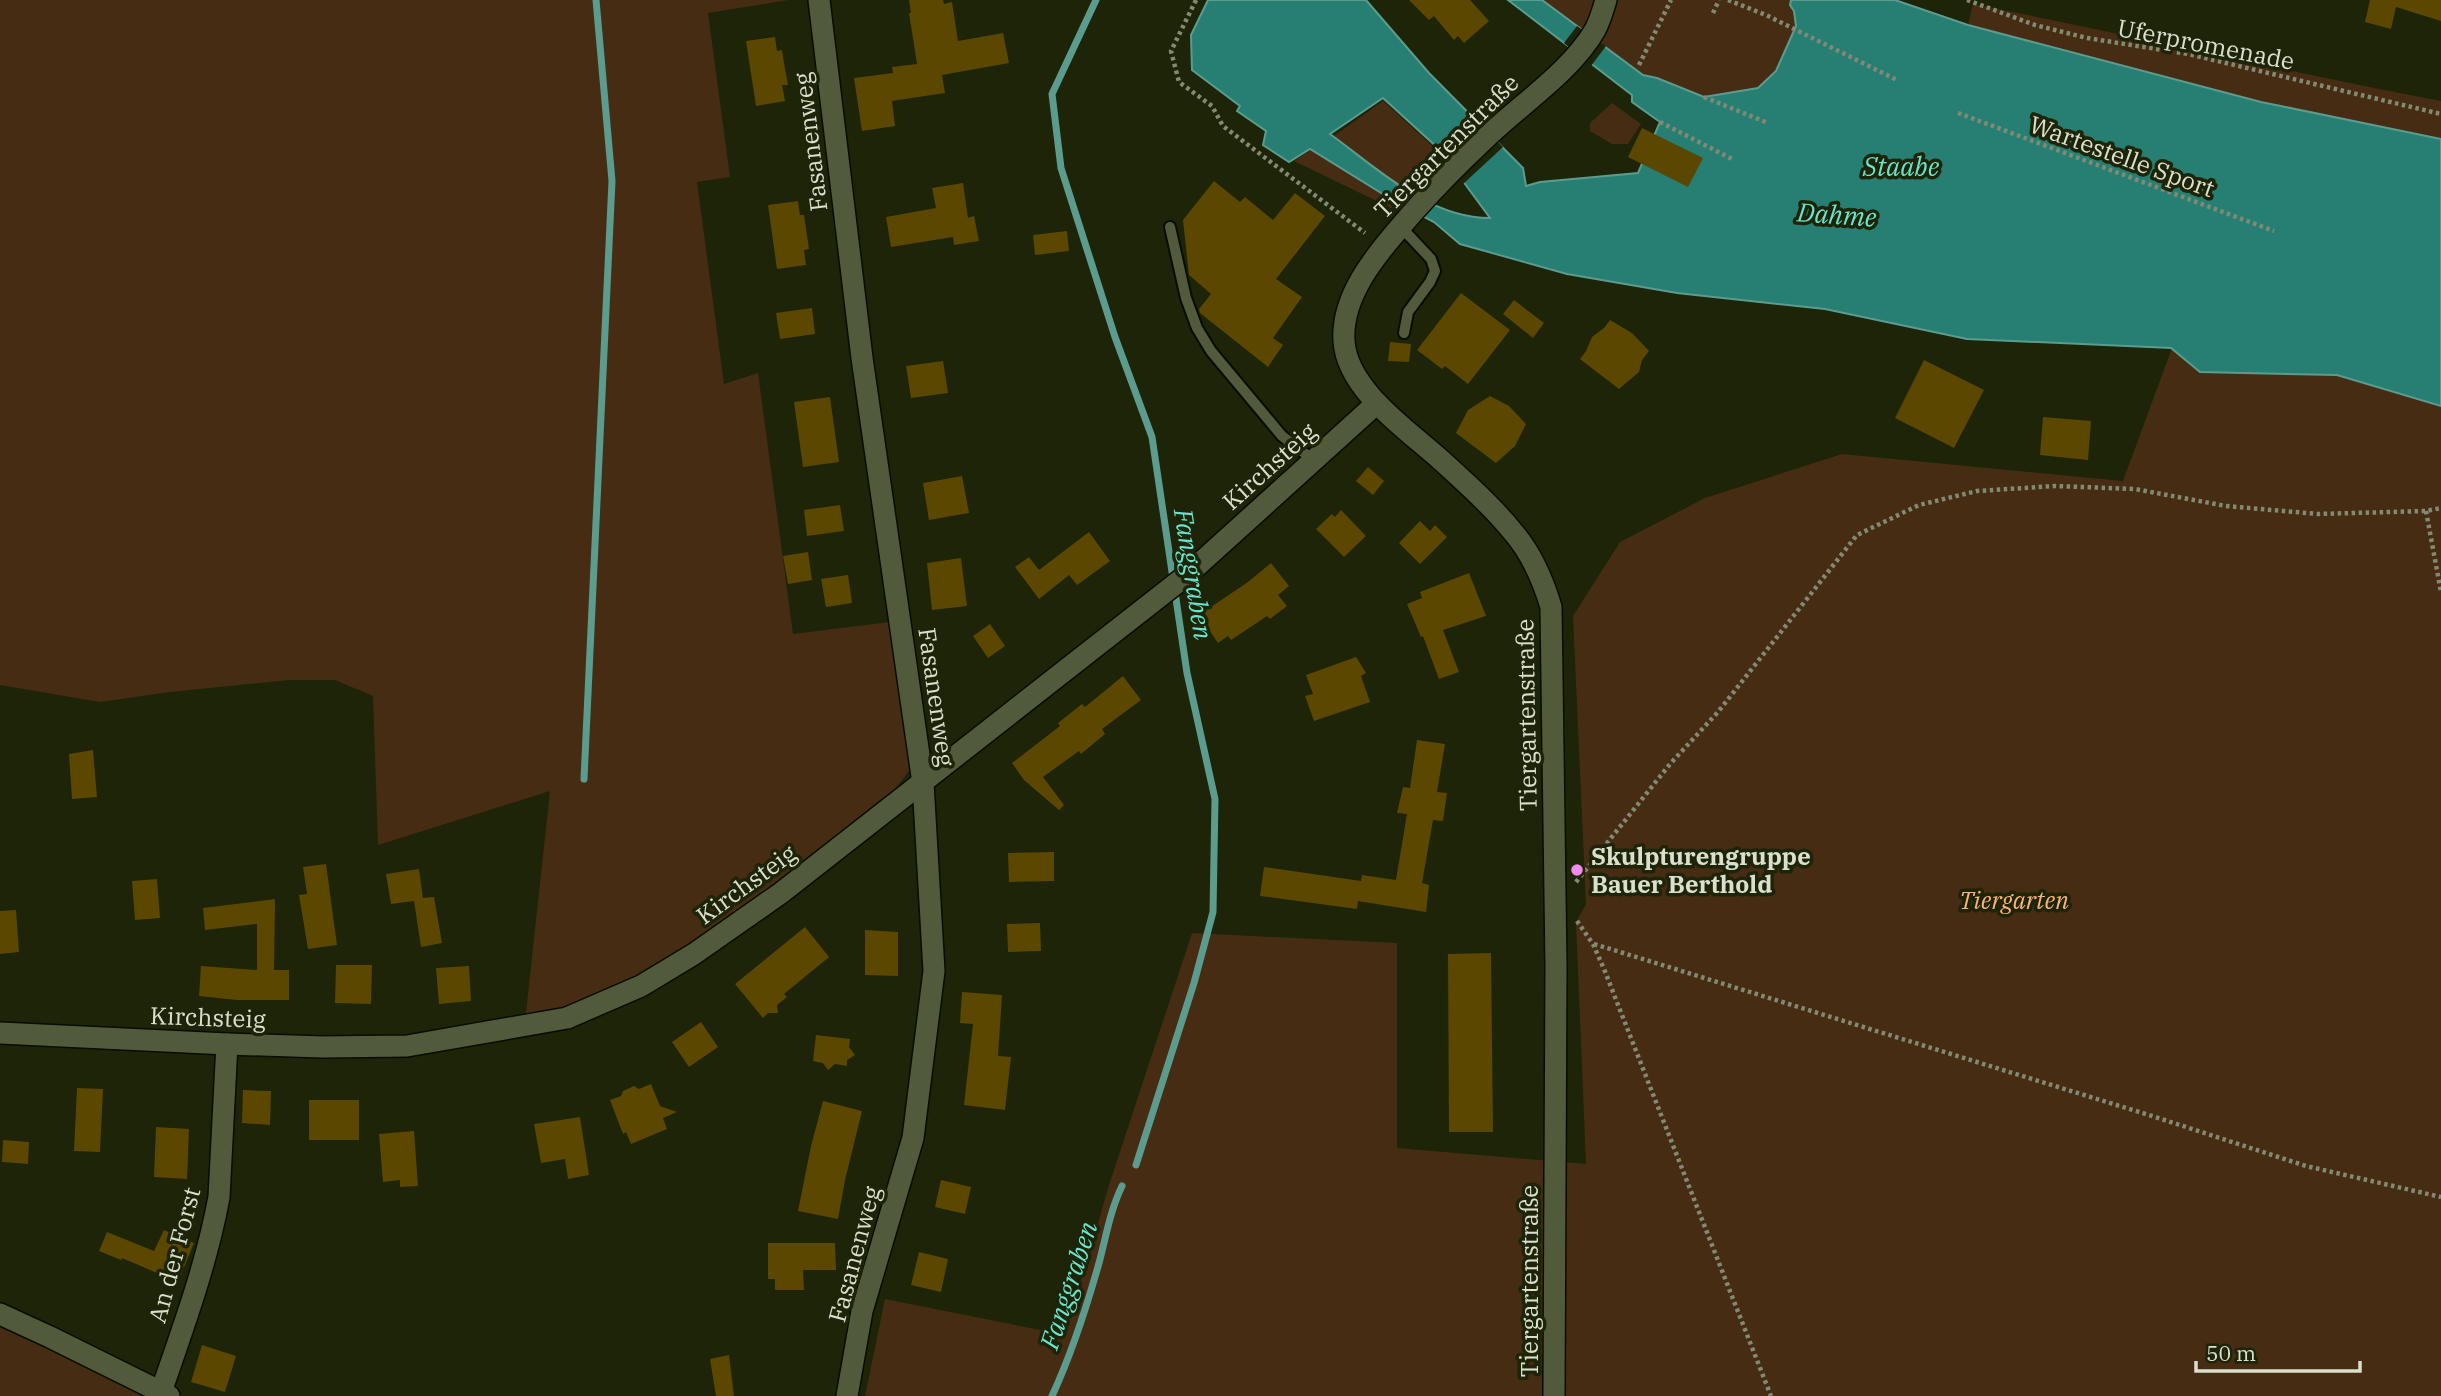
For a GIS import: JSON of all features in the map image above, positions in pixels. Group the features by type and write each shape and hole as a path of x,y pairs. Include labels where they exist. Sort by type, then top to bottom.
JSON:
{"street":[{"name":"Fasanenweg","path":"819,0 862,358 923,783 934,971 913,1138 862,1311 847,1396"},
{"name":"Tiergartenstraße","path":"1554,1396 1556,966 1550,607 1536,567 1513,531 1443,462 1377,403 1363,387 1350,364 1344,341 1347,312 1359,282 1405,222 1448,174 1577,54 1591,36 1606,0"},
{"name":"Kirchsteig","path":"0,1033 227,1044 407,1046 567,1018 641,986 694,954 780,893 1187,575 1377,403"},
{"name":"An der Forst","path":"0,1314 165,1394 219,1197 227,1044"}],"lane":[{"path":"1404,333 1408,312 1435,271 1431,259 1405,222"},
{"path":"1170,227 1186,298 1197,328 1211,351 1282,436 1315,461"}],"path":[{"path":"1196,0 1171,51 1179,82 1212,106 1223,126 1365,233"},
{"path":"1639,65 1671,0"},
{"path":"1713,13 1719,0"},
{"path":"1728,0 1766,15 1896,80"},
{"name":"Uferpromenade","path":"1967,0 2035,25 2087,38 2188,54 2441,114"},
{"path":"1704,97 1768,123"},
{"name":"Wartestelle Sport","path":"1958,113 2274,231"},
{"path":"1660,122 1734,160"},
{"path":"1572,888 1670,764 1718,712 1857,535 1919,505 1977,491 2055,486 2135,489 2226,506 2318,514 2426,511 2441,508"},
{"path":"2426,511 2441,592"},
{"path":"1573,916 1593,944 1771,1396"},
{"path":"1593,944 2306,1166 2441,1197"}],"green space":[{"path":"0,0 789,0 708,13 730,177 697,182 724,384 758,373 793,634 890,622 908,742 909,771 893,792 743,909 665,961 592,999 525,1022 550,791 378,845 373,696 335,680 289,680 100,702 0,685"},
{"path":"1542,0 1791,0 1796,26 1776,71 1758,88 1704,97 1657,78 1643,76"},
{"path":"1973,4 2441,101 2441,139 2261,102 1968,25"},
{"path":"1383,101 1439,152 1393,209 1294,161"},
{"path":"1612,103 1641,124 1628,144 1612,144 1590,131 1590,123"},
{"name":"Tiergarten","path":"2172,348 2200,372 2337,375 2441,406 2441,1396 865,1396 885,1299 1060,1334 1084,1272 1109,1185 1192,933 1397,943 1397,1148 1586,1164 1576,922 1586,904 1573,616 1620,542 1705,498 1842,454 2123,481"},
{"path":"0,1316 107,1371 144,1396 0,1396"}],"water":[{"name":"Staabe","path":"1208,0 1366,0 1429,73 1523,168 1526,186 1540,182 1638,173 1660,122 1632,102 1632,95 1508,0 1542,0 1643,75 1704,97 1758,88 1776,71 1796,26 1791,0 1895,0 1968,25 2261,102 2441,139 2441,406 2337,375 2200,372 2171,348 1967,339 1825,309 1677,293 1567,274 1460,244 1434,222 1394,201 1310,149 1289,162 1263,145 1266,131 1237,111 1240,106 1192,70 1191,35","holes":["1383,98 1440,150 1490,218 1445,210 1404,189 1330,134"]}],"pier":[{"path":"1577,26 1606,46 1591,66 1564,43"},
{"path":"1478,121 1503,147 1462,185 1441,157"}],"building":[{"path":"909,0 943,0 944,4 952,2 958,41 1003,33 1009,63 942,75 945,93 892,101 895,126 862,131 854,78 893,73 892,67 917,64"},
{"path":"1409,0 1470,0 1489,21 1464,43 1458,36 1454,40 1434,16 1429,20"},
{"path":"2370,0 2441,0 2441,21 2396,7 2391,29 2365,22"},
{"path":"775,37 777,51 782,50 788,85 782,85 785,101 756,106 746,41"},
{"path":"1642,128 1703,158 1688,187 1628,157"},
{"path":"1214,181 1240,202 1245,197 1273,220 1295,193 1325,216 1276,279 1302,297 1273,338 1283,345 1268,367 1200,313 1199,309 1211,294 1189,275 1183,220"},
{"path":"963,183 968,218 974,216 979,241 954,245 953,237 891,247 886,217 936,208 932,188"},
{"path":"798,201 800,215 804,215 809,249 804,250 806,265 777,269 768,205"},
{"path":"1067,231 1069,251 1035,255 1033,235"},
{"path":"1461,293 1510,330 1468,384 1445,366 1442,369 1417,350"},
{"path":"1514,300 1544,323 1533,338 1503,314"},
{"path":"812,308 815,334 780,339 776,313"},
{"path":"1610,320 1632,333 1649,351 1642,360 1639,372 1619,389 1580,359 1592,337"},
{"path":"1390,342 1411,344 1409,362 1388,361"},
{"path":"1924,360 1984,390 1954,448 1895,418"},
{"path":"943,361 948,393 911,398 906,366"},
{"path":"1490,396 1509,406 1526,424 1515,446 1496,463 1456,433 1468,410"},
{"path":"830,397 839,462 803,467 794,402"},
{"path":"2043,417 2091,421 2088,460 2040,455"},
{"path":"1368,467 1384,481 1373,495 1356,481"},
{"path":"962,476 969,513 929,520 923,483"},
{"path":"840,505 844,531 807,536 804,510"},
{"path":"1341,510 1366,536 1344,557 1316,529 1332,514 1335,517"},
{"path":"1420,521 1430,531 1435,525 1447,537 1420,564 1399,543"},
{"path":"1089,532 1110,561 1077,585 1069,575 1039,599 1015,567 1029,557 1039,570"},
{"path":"808,552 812,580 788,584 783,556"},
{"path":"961,558 967,606 932,610 927,563"},
{"path":"1271,563 1289,586 1278,595 1287,606 1270,619 1267,616 1231,640 1228,636 1218,643 1199,615"},
{"path":"1469,573 1486,616 1443,630 1459,672 1439,679 1423,636 1421,637 1407,604 1422,598 1420,592"},
{"path":"848,575 852,603 826,607 821,579"},
{"path":"990,624 1005,646 988,658 973,636"},
{"path":"1356,657 1366,673 1361,676 1370,702 1314,721 1305,696 1313,694 1306,675"},
{"path":"1123,676 1141,700 1102,729 1105,734 1081,754 1079,751 1043,777 1064,805 1059,810 1024,780 1012,763 1060,726 1058,723 1082,704 1085,707"},
{"path":"1417,740 1445,744 1437,792 1447,793 1443,821 1433,820 1422,883 1429,885 1426,912 1358,901 1357,909 1260,896 1264,867 1361,881 1362,875 1396,880 1407,814 1397,813 1403,787 1410,788"},
{"path":"93,750 97,797 72,799 69,754"},
{"path":"1054,852 1054,881 1009,882 1008,853"},
{"path":"326,864 337,945 308,949 299,895 307,894 303,867"},
{"path":"419,869 423,898 434,897 442,943 421,947 414,901 391,904 386,874"},
{"path":"157,879 160,918 135,920 132,881"},
{"path":"275,899 274,970 289,970 289,1000 237,1000 199,996 201,966 257,970 257,924 205,930 203,908"},
{"path":"16,910 19,952 0,954 0,911"},
{"path":"1040,923 1041,951 1008,952 1007,924"},
{"path":"805,927 829,957 784,994 787,997 777,1005 778,1013 768,1013 763,1018 735,984"},
{"path":"865,930 898,932 898,976 865,975"},
{"path":"1491,953 1493,1132 1449,1132 1448,954"},
{"path":"336,965 372,965 371,1004 335,1003"},
{"path":"469,966 471,1001 439,1004 436,968"},
{"path":"962,992 1002,995 998,1056 1011,1057 1005,1110 964,1105 973,1024 960,1023"},
{"path":"701,1022 718,1047 689,1067 672,1042"},
{"path":"816,1035 850,1039 849,1047 855,1055 847,1060 847,1066 835,1064 828,1070 823,1063 813,1061"},
{"path":"651,1084 660,1106 677,1112 663,1118 667,1129 631,1144 626,1132 623,1134 610,1100 634,1086 639,1089"},
{"path":"77,1088 103,1089 100,1152 74,1151"},
{"path":"243,1090 271,1091 270,1125 242,1123"},
{"path":"309,1100 359,1100 359,1140 309,1140"},
{"path":"823,1101 862,1111 838,1219 798,1211"},
{"path":"580,1117 589,1175 568,1179 565,1159 541,1163 534,1124"},
{"path":"156,1127 189,1129 187,1179 154,1177"},
{"path":"414,1131 418,1186 400,1187 400,1180 383,1182 379,1134"},
{"path":"3,1140 29,1142 28,1164 2,1162"},
{"path":"941,1180 971,1187 965,1214 935,1207"},
{"path":"164,1230 194,1243 178,1282 99,1251 107,1232 154,1251"},
{"path":"768,1243 835,1243 836,1270 803,1270 804,1290 775,1290 775,1279 768,1279"},
{"path":"919,1252 948,1259 941,1292 911,1285"},
{"path":"202,1345 236,1356 225,1392 191,1382"},
{"path":"729,1355 734,1396 716,1396 710,1359"}],"waterway":[{"path":"584,779 612,181 596,0"},
{"name":"Fanggraben","path":"1096,0 1052,94 1061,168 1115,337 1152,437 1187,673 1215,799 1213,912 1194,983 1136,1165"},
{"name":"Fanggraben","path":"1052,1396 1084,1314 1111,1214 1122,1186"}],"place":[{"name":"Skulpturengruppe Bauer Berthold","path":"1577,870"}],"water label":[{"name":"Dahme","path":"1837,214"}]}
